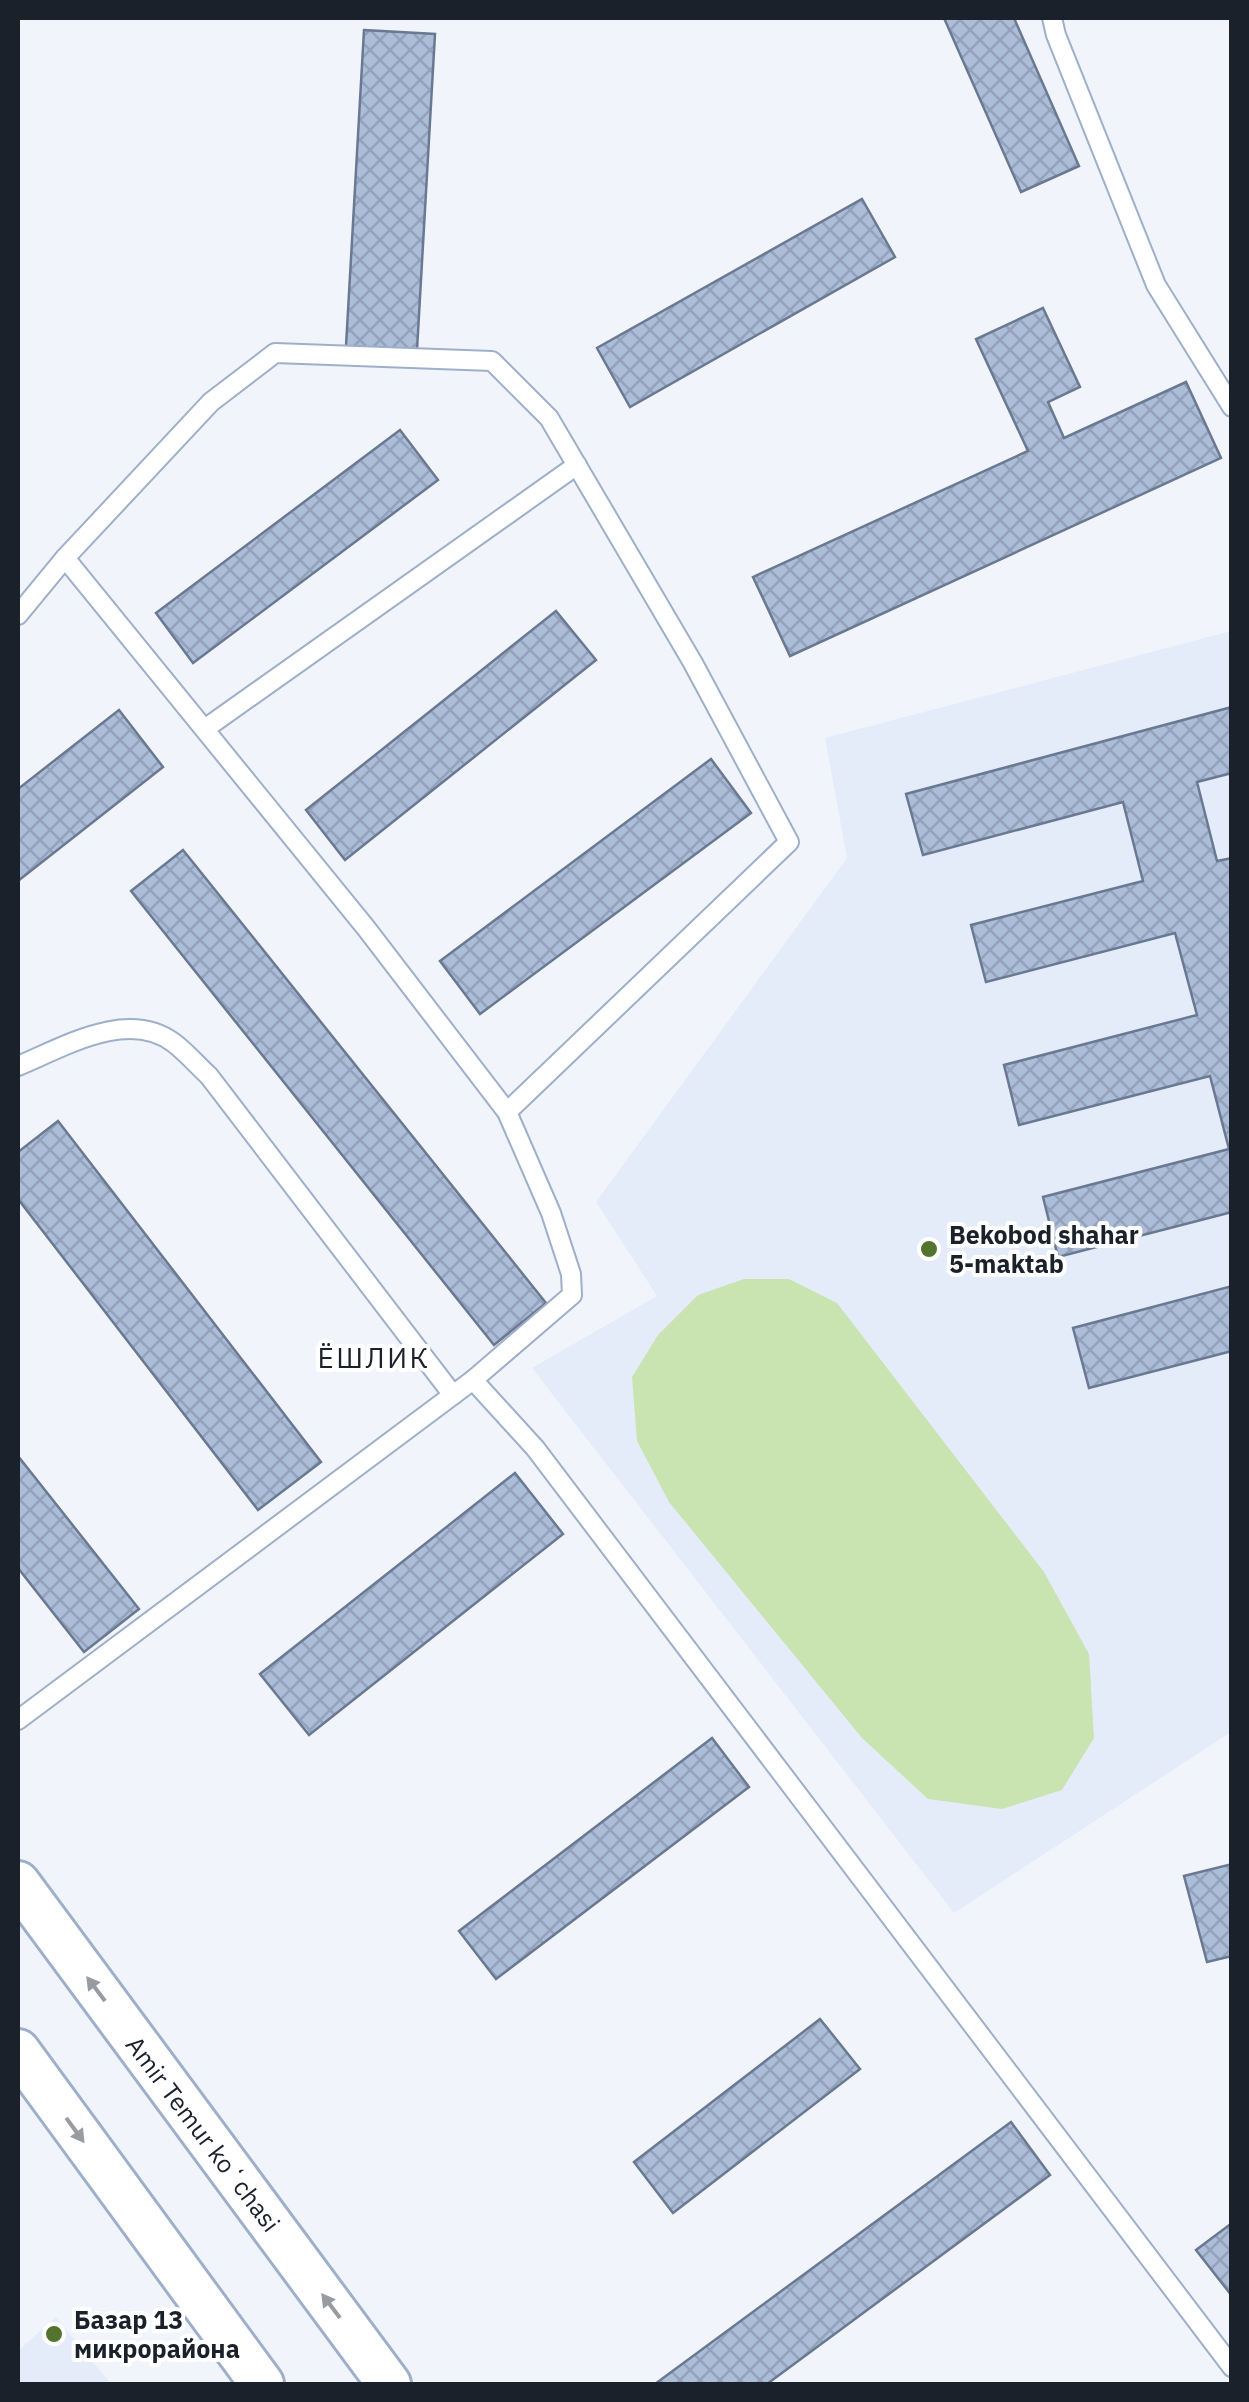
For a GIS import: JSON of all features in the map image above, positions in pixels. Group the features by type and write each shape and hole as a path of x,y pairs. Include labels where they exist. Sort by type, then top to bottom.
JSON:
{"street":[{"name":"Amir Temur koʻchasi","path":"18,1883 390,2384"},
{"path":"18,2051 262,2384"}],"lane":[{"path":"1052,18 1156,285 1232,406"},
{"path":"18,614 211,402 276,353 492,360 549,418 694,663 789,842 508,1112"},
{"path":"206,728 577,465"},
{"path":"18,1720 473,1380 572,1294 572,1274 551,1213 508,1112 366,928 66,558"},
{"path":"18,1066 96,1034 142,1027 173,1042 209,1076 453,1395"},
{"path":"473,1380 535,1448 1232,2367"}],"shaded area":[{"name":"Bekobod shahar 5-maktab","path":"1231,631 1231,1732 954,1913 532,1368 657,1296 596,1202 847,858 825,738"},
{"name":"Базар 13 микрорайона","path":"56,2317 111,2384 18,2384 18,2351"}],"green space":[{"path":"744,1279 789,1279 837,1303 1044,1572 1089,1654 1094,1738 1062,1790 1002,1809 928,1799 862,1738 669,1502 637,1441 632,1377 658,1335 698,1295"}],"building":[{"path":"944,18 1014,18 1079,166 1021,192"},
{"path":"364,30 435,34 417,350 346,346"},
{"path":"862,199 895,257 630,407 597,348"},
{"path":"1043,308 1080,387 1048,402 1064,438 1186,382 1221,458 790,656 753,577 1028,451 976,339"},
{"path":"400,430 438,480 193,663 156,613"},
{"path":"556,611 596,660 345,860 306,810"},
{"path":"1232,707 1232,773 1197,782 1217,861 1232,858 1232,1212 1058,1257 1043,1197 1229,1149 1210,1076 1019,1125 1004,1065 1197,1015 1175,933 986,982 971,925 1143,881 1123,802 923,855 906,794"},
{"path":"119,710 163,767 18,881 18,789"},
{"path":"711,759 751,813 480,1014 440,961"},
{"path":"183,850 546,1303 494,1345 131,891"},
{"path":"58,1121 321,1462 258,1510 18,1199 18,1152"},
{"path":"1232,1286 1232,1351 1089,1388 1073,1328"},
{"path":"18,1456 139,1609 84,1652 18,1568"},
{"path":"515,1473 563,1534 309,1735 260,1674"},
{"path":"712,1738 749,1787 496,1979 459,1931"},
{"path":"1232,1864 1232,1956 1207,1962 1184,1876"},
{"path":"820,2019 860,2069 673,2213 634,2162"},
{"path":"1011,2122 1050,2175 767,2384 655,2384"},
{"path":"1232,2223 1232,2296 1196,2250"}],"place":[{"name":"Bekobod shahar 5-maktab","path":"929,1249"},
{"name":"Базар 13 микрорайона","path":"54,2334"}],"district":[{"name":"ЁШЛИК","path":"374,1358"}]}
